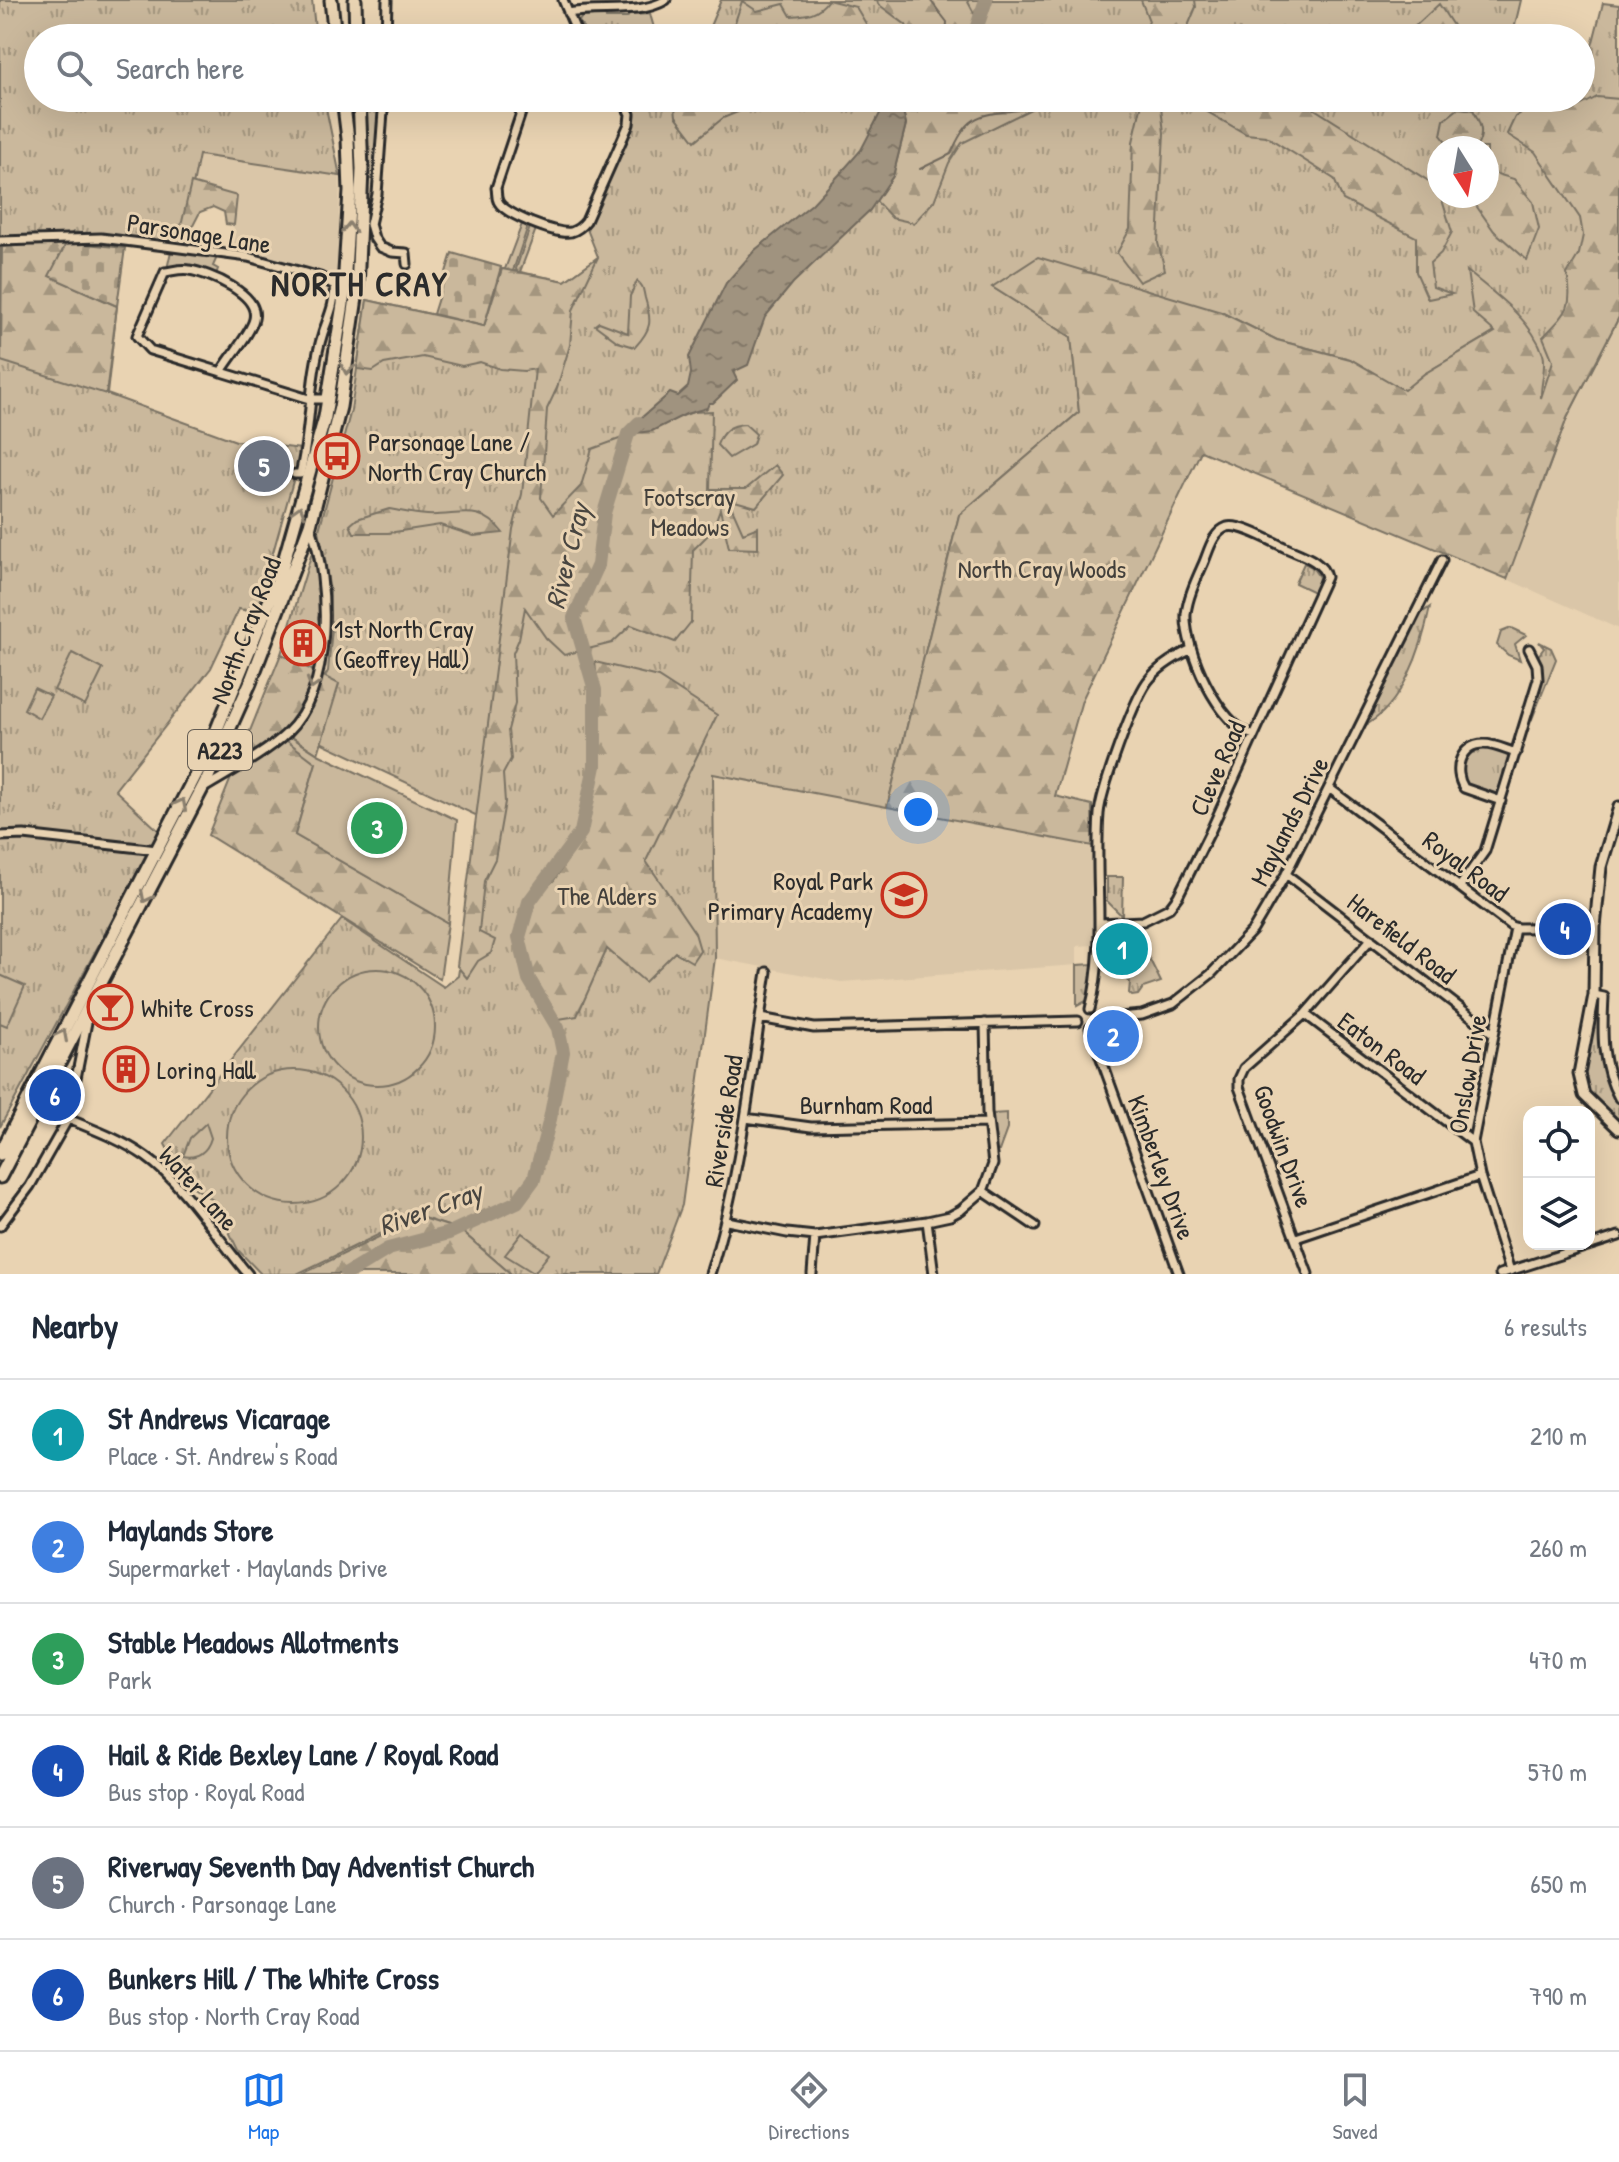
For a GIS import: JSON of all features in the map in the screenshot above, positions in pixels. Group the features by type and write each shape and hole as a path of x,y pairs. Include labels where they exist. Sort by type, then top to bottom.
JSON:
{"main road":[{"path":"331,0 334,24"},
{"path":"355,0 356,24"},
{"name":"North Cray Road","path":"0,1154 208,751 280,575 329,399 347,268 350,191 345,112"},
{"name":"North Cray Road","path":"0,1177 202,789 250,683 310,525 340,407 357,291 362,169 360,112"}],"street":[{"path":"386,24 387,0"},
{"path":"563,0 573,24"},
{"path":"568,13 641,8 666,0"},
{"path":"383,112 377,194 370,224 380,247 392,252 409,252 407,264"},
{"path":"521,112 496,188 498,201 509,213 560,232 581,228 586,221 629,124 629,112"},
{"name":"Parsonage Lane","path":"0,241 101,238 248,257 320,277 334,285 335,296 317,353 309,399 308,441 300,474 295,474"},
{"path":"221,372 254,320 254,306 246,295 204,274 186,269 165,272 137,336 150,350 221,372 309,399 329,399"},
{"path":"202,789 287,733 304,710 323,649 325,627 320,560 310,525"},
{"name":"Cleve Road","path":"1100,923 1143,921 1169,908 1178,896 1326,577 1320,564 1249,531 1227,527 1215,536 1188,602 1186,620 1190,650"},
{"name":"Maylands Drive","path":"1097,1019 1162,1010 1211,974 1253,930 1286,874 1442,560"},
{"path":"1460,886 1485,851 1539,677 1529,649"},
{"path":"1090,1009 1084,1009 1079,1014 1078,1021 1083,1027 1090,1028 1097,1019 1090,1009 1100,959 1099,813 1104,790 1139,694 1160,667 1190,650 1224,714 1243,732 1254,735"},
{"path":"1501,801 1464,788 1459,778 1459,764 1465,752 1479,744 1516,753"},
{"name":"Royal Road","path":"1329,788 1515,928 1595,927"},
{"path":"1619,807 1601,867 1595,927 1594,995 1579,1074 1580,1085 1589,1102 1619,1129"},
{"path":"0,836 24,835 157,850"},
{"path":"1608,842 1619,845"},
{"name":"Harefield Road","path":"1286,874 1494,1034"},
{"name":"Onslow Drive","path":"1510,1271 1480,1176 1473,1142 1515,928"},
{"name":"Goodwin Drive","path":"1308,1274 1239,1083 1244,1068 1305,1014 1371,939"},
{"name":"Riverside Road","path":"710,1274 727,1221 767,972"},
{"path":"1594,995 1604,997 1603,1049 1619,1098"},
{"path":"0,1226 30,1186 68,1119 90,1006"},
{"name":"Eaton Road","path":"1305,1014 1473,1142"},
{"path":"760,1018 814,1028 1078,1021"},
{"path":"727,1221 815,1236 927,1221 961,1210 983,1191 993,1164 988,1123 985,1023"},
{"name":"Kimberley Drive","path":"1090,1028 1179,1274"},
{"name":"Burnham Road","path":"745,1118 811,1127 988,1123"},
{"name":"Water Lane","path":"68,1119 99,1131 148,1158 182,1193 248,1274"},
{"path":"1296,1238 1480,1176"},
{"path":"983,1191 1035,1226"},
{"path":"927,1221 934,1274"},
{"path":"812,1274 815,1236"},
{"path":"1500,1274 1619,1236"}],"shaded area":[{"path":"199,155 340,176 338,277 231,249 237,196 194,184"},
{"path":"1619,317 1619,629 1507,579 1567,418"},
{"name":"Royal Park Primary Academy","path":"712,773 1093,846 1095,945 1077,946 1077,965 841,982 715,958"}],"green space":[{"path":"0,0 312,0 315,24 24,24 24,112 327,112 340,176 199,155 181,246 73,232 50,276 117,306 107,394 236,441 302,449 256,613 239,609 211,668 115,790 160,832 0,1127"},
{"path":"721,0 1521,0 1515,24 711,24"},
{"path":"828,0 856,7 866,24 735,24 742,1 757,11 784,4 791,16 812,13"},
{"path":"877,0 967,0 975,15 974,24 905,24"},
{"path":"1141,0 1195,0 1196,7 1189,24 1148,24"},
{"name":"Footscray Meadows","path":"1603,3 1619,5 1619,317 1567,418 1523,538 1495,332 1424,374 1404,391 1350,359 1277,340 1221,312 992,287 1071,337 1079,412 959,515 887,807 713,774 715,958 682,1205 656,1274 511,1274 460,1230 417,1216 297,1274 261,1274 238,1250 214,1201 185,1181 165,1144 342,919 444,987 458,976 482,818 297,731 328,671 332,628 336,626 336,623 329,621 330,591 319,530 351,410 367,300 484,326 502,269 505,269 522,224 528,226 513,271 517,271 530,227 536,229 520,272 565,281 598,257 587,229 633,124 634,112 1595,112 1595,34"},
{"path":"1439,4 1452,24 1417,24"},
{"path":"650,14 653,24 581,24 579,21 582,17 605,15 606,18 627,18 629,15"},
{"name":"North Cray Woods","path":"1595,98 1619,99 1619,317 1567,418 1507,579 1201,451 1082,700 1055,796 1092,805 1093,846 887,807 959,515 1079,412 1071,337 992,287 1038,257 1221,312 1277,340 1350,359 1404,390 1424,374 1495,332 1473,313 1467,271 1511,308 1538,342 1544,359 1541,398 1553,361 1543,337 1567,309 1570,295 1567,274 1579,254 1583,235 1580,218 1535,152 1507,134 1515,117 1523,112 1595,112"},
{"path":"364,112 378,112 375,175 366,179"},
{"path":"676,112 738,112 723,118 695,141"},
{"path":"903,112 1025,112 962,143 949,163 934,201 914,223 892,218 876,201 893,176 906,124"},
{"path":"1140,112 1162,112 1164,133 1158,243 1165,270 1139,282 1117,253 1130,229 1133,142"},
{"path":"1208,112 1319,112 1427,180 1427,208 1445,208 1452,232 1441,253 1430,263 1433,287 1452,294 1428,299 1416,272 1416,237 1343,200 1334,179 1266,136 1246,134"},
{"path":"1454,112 1474,112 1481,129 1481,136 1441,135 1444,120"},
{"path":"1499,175 1514,179 1533,202 1539,229 1527,260 1494,231 1478,208 1499,208"},
{"path":"191,183 237,196 234,225 226,224 224,212 213,207 200,212 182,247 152,242 174,236 182,222"},
{"path":"67,242 50,276 117,306 106,394 1,361 2,247"},
{"path":"67,242 125,248 117,306 49,276"},
{"path":"171,251 217,257 213,266 218,269 215,277 177,266 167,269"},
{"path":"452,253 501,267 484,326 433,314"},
{"path":"598,257 573,310 570,345 547,409 541,498 553,515 581,486 592,449 693,412 712,411 710,489 746,489 775,465 783,475 756,507 728,499 743,533 758,527 758,549 729,548 720,509 712,531 693,550 691,622 675,642 631,625 612,643 564,655 546,638 525,608 513,653 515,703 508,730 511,759 503,774 505,802 495,859 484,881 479,932 495,940 491,953 478,961 467,978 457,966 513,529 522,494 535,369 500,369 480,362 462,366 423,357 384,364 373,371 357,369 367,300 484,326 502,269 565,281"},
{"path":"637,281 643,288 649,319 645,335 635,347 618,342 595,325 599,322 628,333 630,296"},
{"path":"745,424 756,434 753,444 729,458 717,445 719,440 727,430"},
{"path":"389,509 427,515 477,514 486,517 503,533 474,536 440,525 388,533 354,533 350,525 357,519"},
{"path":"313,549 321,601 314,672 281,654"},
{"path":"1304,563 1312,567 1319,577 1316,593 1295,583"},
{"path":"1430,607 1409,674 1390,705 1364,726 1419,615"},
{"path":"1511,628 1526,635 1515,644 1520,660 1497,645 1501,632"},
{"path":"1539,642 1551,648 1556,659 1532,719 1530,717 1542,678 1538,656 1544,648"},
{"path":"72,653 103,669 85,706 54,690"},
{"path":"281,654 339,684 318,754 292,737 316,763 295,835 448,923 440,979 208,835"},
{"name":"The Alders","path":"595,662 658,677 717,715 646,861 695,933 700,950 692,962 675,952 645,982 607,949 577,1016 559,1019 532,981 523,942 536,897 554,880 581,839 597,758 600,704"},
{"path":"34,688 51,696 39,718 24,709"},
{"path":"291,737 318,754 457,820 448,923 295,835 316,763 287,741"},
{"path":"1483,747 1507,754 1511,760 1498,797 1469,789 1464,780 1462,771 1468,753"},
{"path":"1107,877 1123,877 1122,916 1107,901"},
{"path":"1148,956 1161,982 1143,988 1138,995 1132,996 1129,993 1130,982 1124,977 1121,962"},
{"path":"1094,964 1088,1000 1077,1006 1077,965"},
{"path":"377,969 399,974 418,986 430,1005 435,1027 430,1049 418,1068 399,1080 377,1085 355,1080 336,1068 324,1049 319,1027 324,1005 336,986 355,974"},
{"path":"0,975 25,986 7,1026 0,1023"},
{"path":"1596,998 1599,999 1599,1051 1607,1080 1619,1104 1619,1123 1587,1091 1582,1075"},
{"path":"294,1070 319,1075 341,1090 356,1112 361,1137 356,1162 341,1184 319,1199 294,1204 269,1199 247,1184 232,1162 227,1137 232,1112 247,1090 269,1075"},
{"path":"1007,1113 1007,1129 999,1151 996,1151 992,1114"},
{"path":"206,1123 211,1138 207,1147 197,1155 183,1156 190,1138"},
{"path":"417,1216 460,1230 511,1274 302,1274 393,1230"},
{"path":"522,1233 549,1254 534,1273 505,1255"}],"water":[{"path":"881,112 903,112 906,124 893,176 870,210 793,283 765,317 748,365 733,372 737,380 707,408 686,414 652,431 628,434 633,425 670,393 678,396 688,387 691,373 689,357 726,283 755,250 812,204 861,150"}],"waterway":[{"path":"930,0 947,24"},
{"name":"River Cray","path":"978,24 986,0"},
{"path":"920,169 951,154 971,122 1006,112"},
{"name":"River Cray","path":"347,1274 388,1249 449,1233 517,1202 534,1179 563,1052 558,1028 529,979 519,937 529,902 581,832 595,766 595,690 574,618 598,565 604,513 628,434 639,423"}],"place":[{"name":"Parsonage Lane / North Cray Church","path":"337,456"},
{"name":"Riverway Seventh Day Adventist Church","path":"264,466"},
{"name":"1st North Cray (Geoffrey Hall)","path":"303,643"},
{"name":"Stable Meadows Allotments","path":"377,828"},
{"name":"Royal Park Primary Academy","path":"904,895"},
{"name":"Hail & Ride Bexley Lane / Royal Road","path":"1565,929"},
{"name":"St Andrews Vicarage","path":"1122,949"},
{"name":"White Cross","path":"110,1007"},
{"name":"Maylands Store","path":"1113,1036"},
{"name":"Loring Hall","path":"126,1069"},
{"name":"Bunkers Hill / The White Cross","path":"55,1095"}],"district":[{"name":"NORTH CRAY","path":"360,284"}]}
